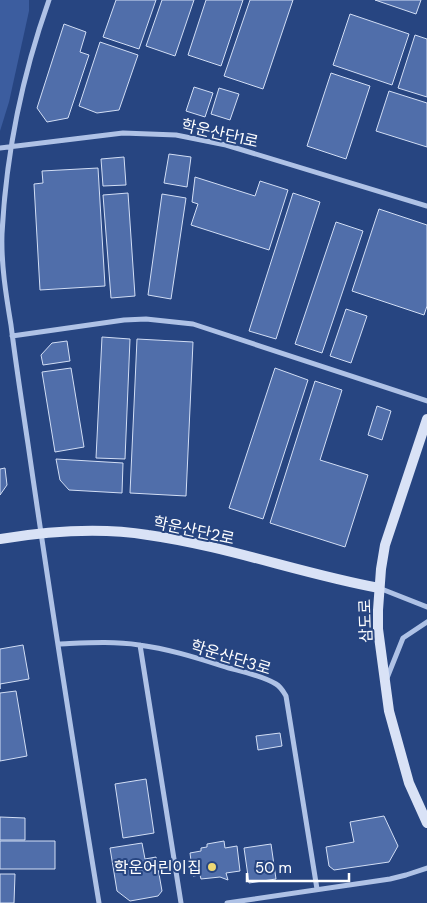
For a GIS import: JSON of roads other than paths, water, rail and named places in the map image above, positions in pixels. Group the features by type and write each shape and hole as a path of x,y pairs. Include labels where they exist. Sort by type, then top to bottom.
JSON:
{"street":[{"path":"49,0 24,78 11,147 2,250 12,336 40,533 99,903"},
{"name":"학운산단1로","path":"0,148 123,133 176,135 226,145 427,206"},
{"path":"12,336 124,320 146,319 193,324 427,401"},
{"name":"삼도로","path":"427,419 385,546 379,588 378,629 389,711 409,783 427,823"},
{"name":"학운산단2로","path":"0,539 40,533 89,531 148,534 213,548 345,582 379,588"},
{"path":"379,588 427,608"},
{"path":"385,686 400,642 408,634 427,622"},
{"name":"학운산단3로","path":"58,644 140,645 238,670 267,680 283,689 286,696 317,889"},
{"path":"140,645 181,903"},
{"path":"227,903 390,878 427,868"}],"place":[{"name":"학운어린이집","path":"212,867"}]}
